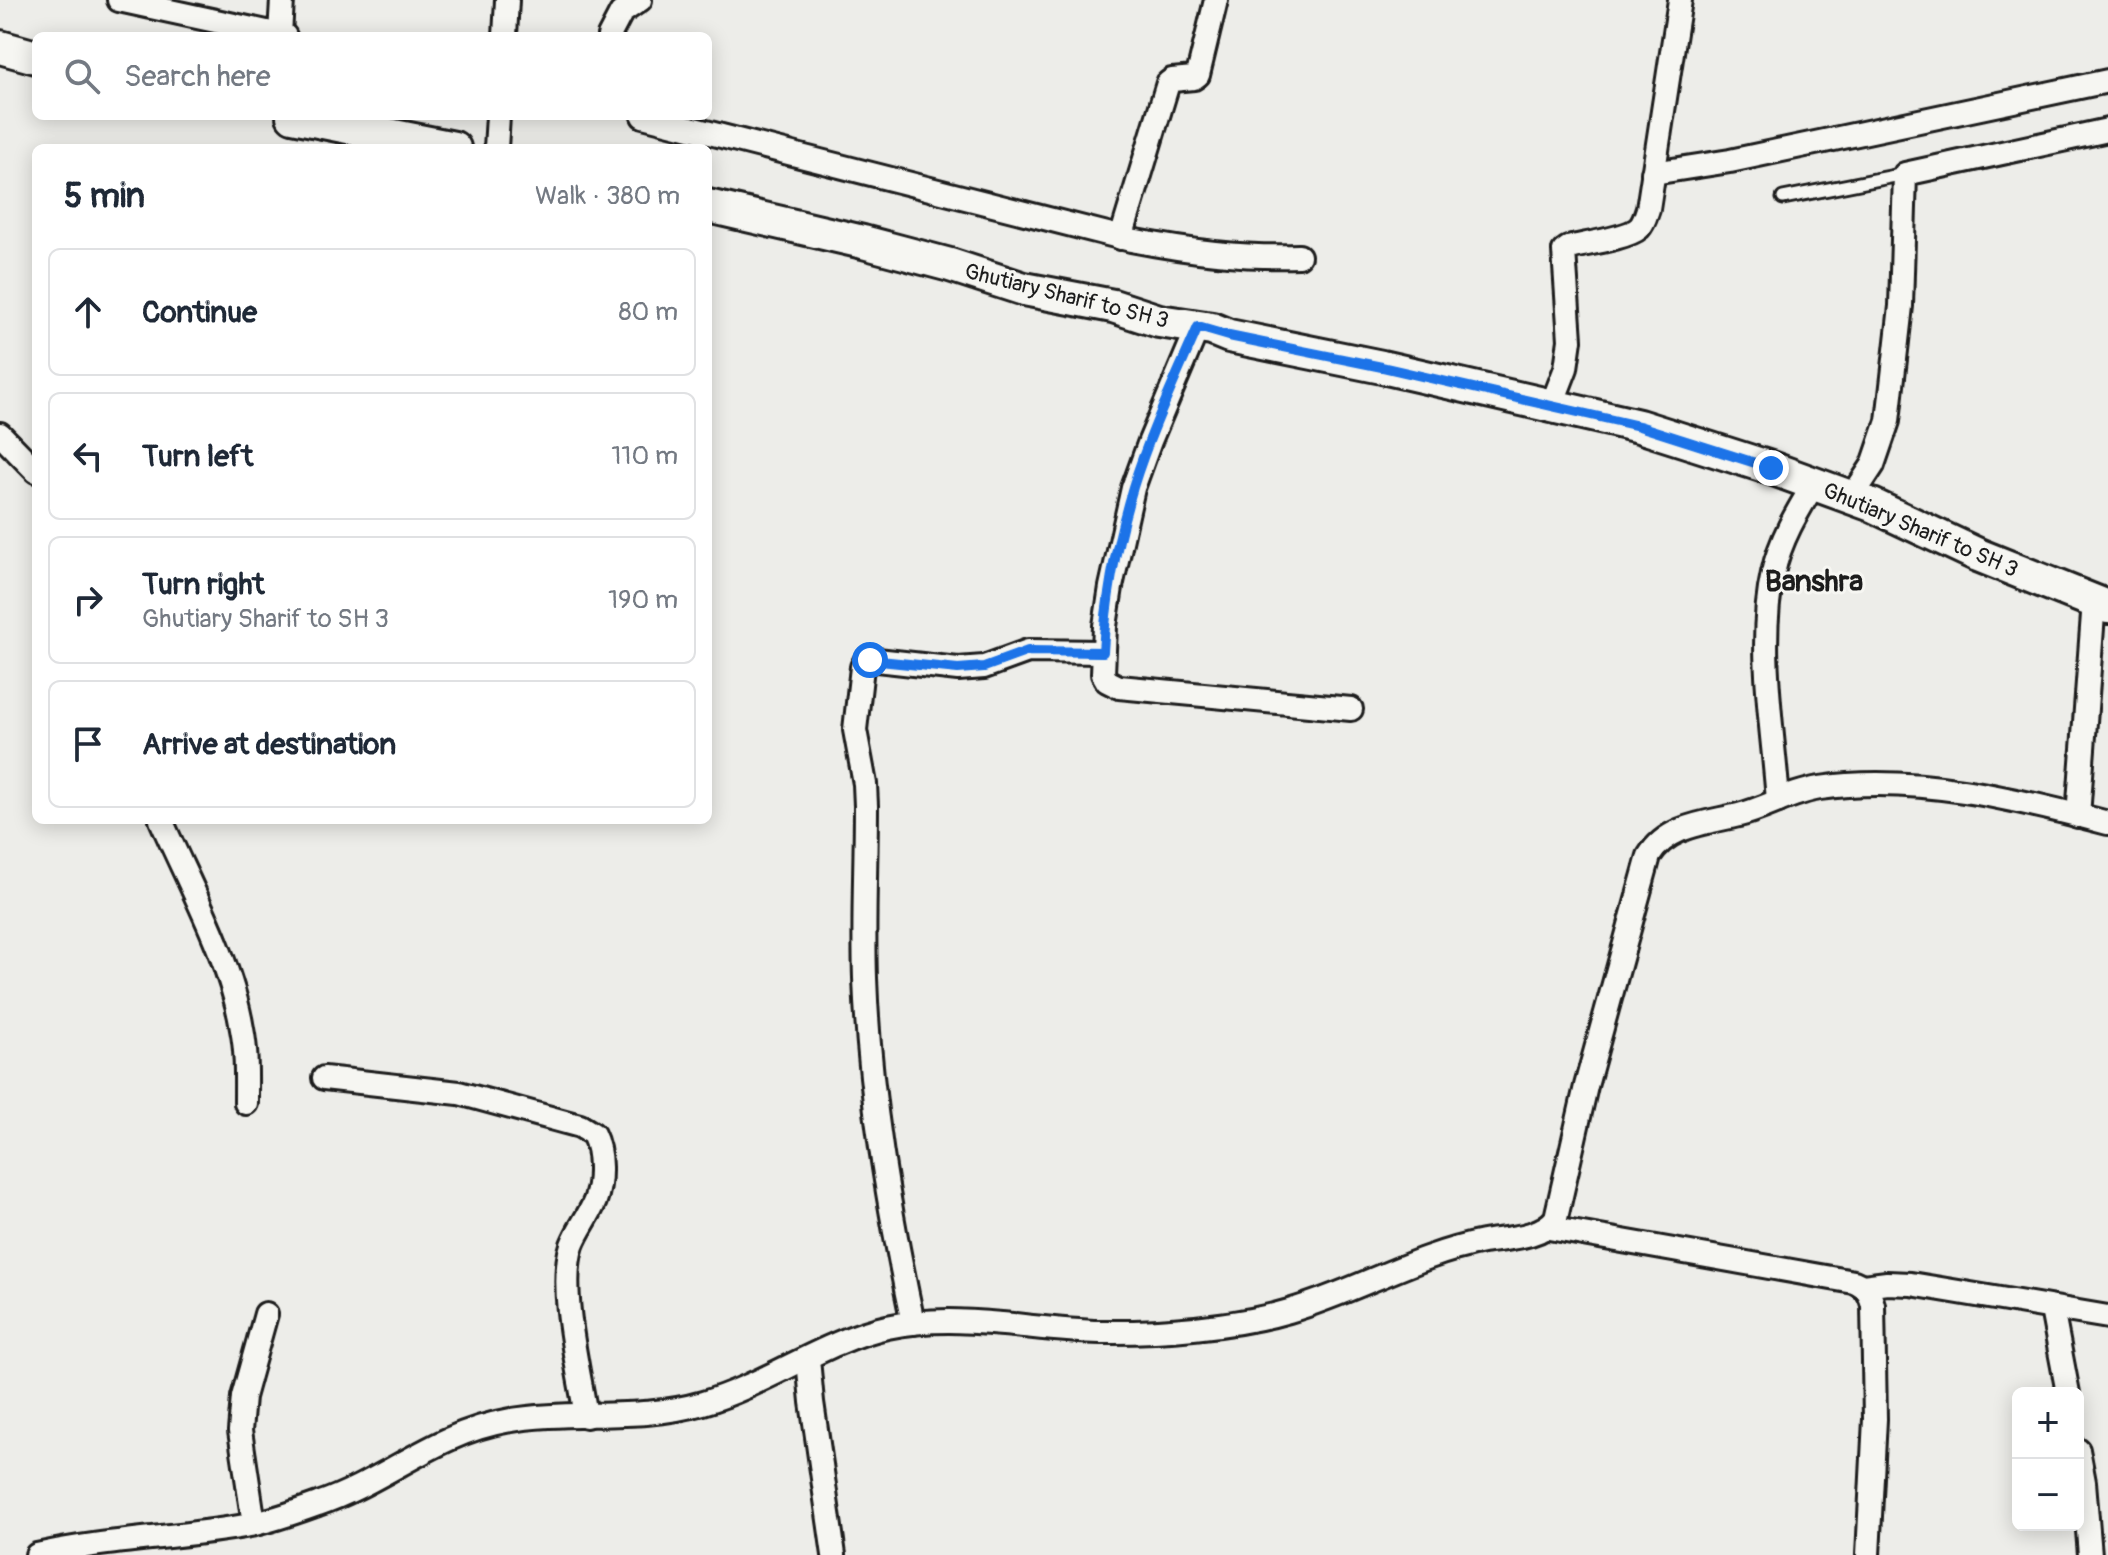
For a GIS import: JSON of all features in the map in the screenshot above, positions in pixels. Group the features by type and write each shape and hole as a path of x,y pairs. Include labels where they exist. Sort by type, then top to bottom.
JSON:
{"main road":[{"path":"0,47 32,56"},
{"path":"313,120 434,144"},
{"name":"Ghutiary Sharif to SH 3","path":"712,207 863,242 1024,289 1113,306 1159,321 1382,367 1639,426 1852,497 1978,555 2101,604"}],"street":[{"path":"119,0 265,32"},
{"path":"282,0 283,32"},
{"path":"505,32 507,0"},
{"path":"611,32 621,13 640,0"},
{"path":"1121,238 1168,83 1198,75 1216,0"},
{"path":"1551,407 1566,368 1570,340 1564,251 1638,229 1650,193 1680,0"},
{"path":"1650,193 1730,161 2108,81"},
{"path":"496,144 498,120"},
{"path":"659,120 1121,238 1199,253 1250,258 1299,256"},
{"path":"1852,497 1873,465 1888,421 1901,306 1905,174 2108,130"},
{"path":"1198,327 1133,488 1111,587 1103,674 1107,681 1119,687 1351,709"},
{"path":"0,434 32,467"},
{"path":"1778,801 1767,616 1772,573 1782,541 1814,484"},
{"path":"2078,816 2101,604"},
{"path":"913,1323 891,1217 876,1117 865,978 866,806 855,730 862,667 865,662 877,660 958,669 984,667 1028,651 1103,652"},
{"path":"1549,1228 1556,1218 1586,1086 1649,856 1656,845 1670,834 1749,813 1807,791 1838,786 1919,786 2017,802 2108,823"},
{"path":"163,824 221,957 232,990 242,1025 247,1061 246,1103"},
{"path":"324,1078 459,1093 566,1122 593,1134 598,1148 599,1188 596,1200 577,1234 569,1263 568,1298 586,1416"},
{"path":"37,1555 108,1550 254,1524 323,1503 380,1476 434,1444 468,1430 509,1420 654,1413 701,1404 744,1388 851,1339 884,1328 913,1323 982,1320 1100,1332 1189,1328 1273,1316 1326,1300 1425,1257 1549,1228 1863,1286 1870,1294 1873,1305 1875,1419 1868,1555"},
{"path":"1863,1286 1911,1284 2108,1317"},
{"path":"2052,1309 2067,1387"},
{"path":"254,1524 240,1431 246,1383 266,1314"},
{"path":"808,1359 834,1555"},
{"path":"2080,1459 2090,1555"}],"lane":[{"path":"1783,198 1905,174"}],"district":[{"name":"Banshra","path":"1814,581"}],"route":[{"path":"870,660 958,669 984,667 1028,651 1103,652 1111,587 1133,488 1198,327 1639,426 1771,468"}]}
